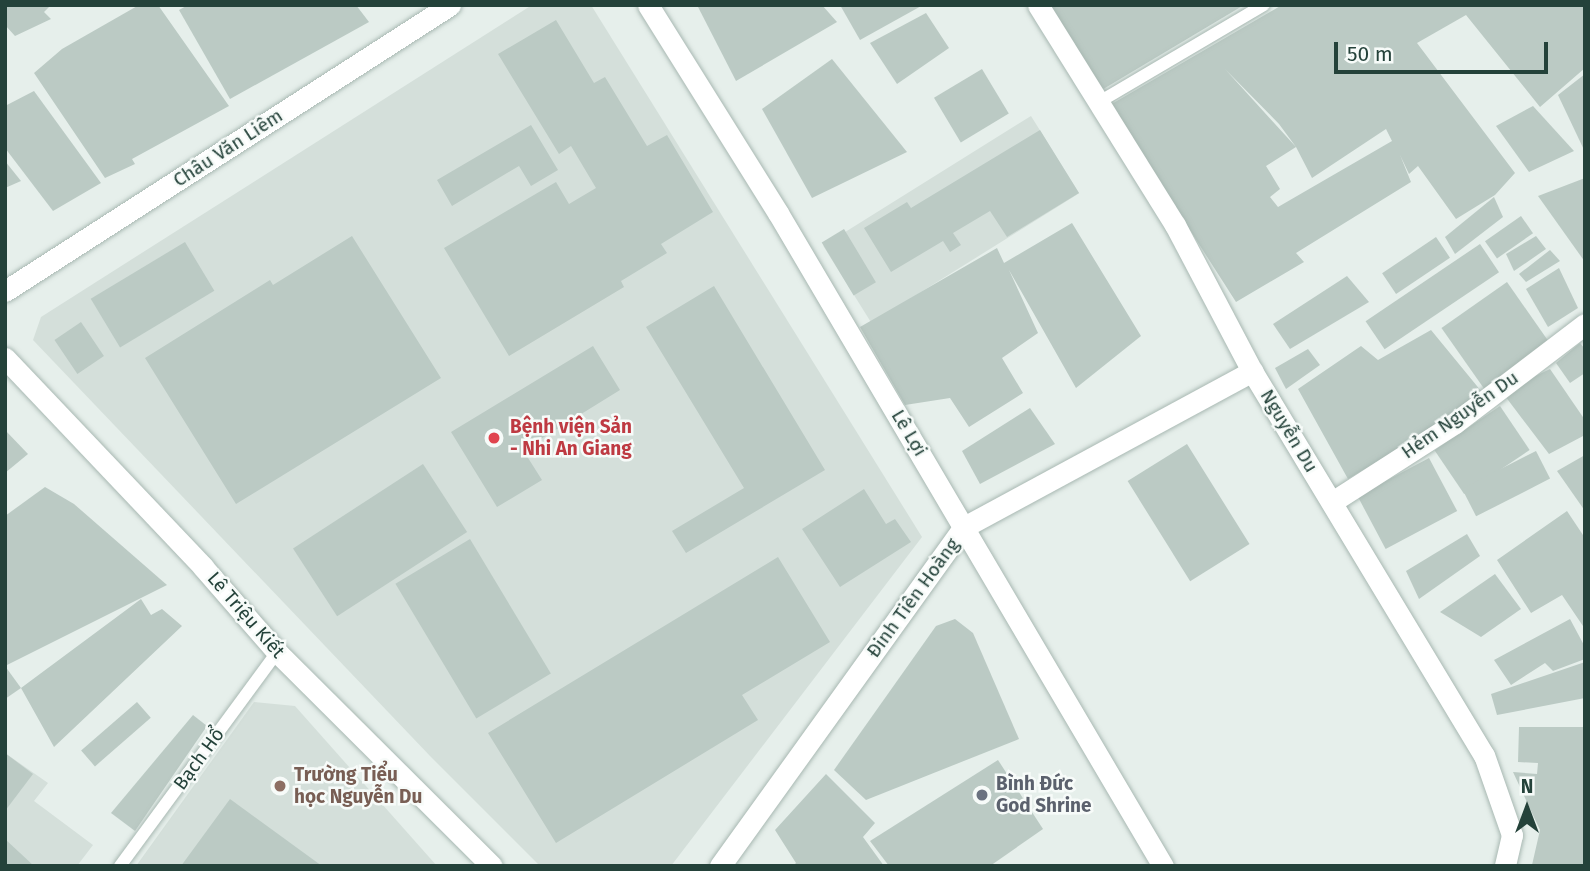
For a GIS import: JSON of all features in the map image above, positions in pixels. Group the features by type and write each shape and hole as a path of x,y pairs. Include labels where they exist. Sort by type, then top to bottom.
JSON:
{"street":[{"name":"Châu Văn Liêm","path":"5,291 450,5"},
{"name":"Lê Lợi","path":"648,5 778,213 1163,866"},
{"name":"Nguyễn Du","path":"1038,5 1175,225 1252,371 1484,755 1512,835 1505,866"},
{"name":"Hẻm Nguyễn Du","path":"1332,502 1455,424 1585,324"},
{"name":"Lê Triệu Kiết","path":"5,358 203,567 277,652 492,866"},
{"name":"Đinh Tiên Hoàng","path":"720,866 964,527 1252,371"}],"lane":[{"path":"1099,102 1264,5"},
{"name":"Bạch Hổ","path":"120,866 277,652"}],"shaded area":[{"name":"Bệnh viện Sản - Nhi An Giang","path":"532,5 591,5 922,537 671,866 540,866 431,757 33,340 41,317"},
{"path":"1031,116 1079,193 871,323 823,246"},
{"name":"Trường Tiểu học Nguyễn Du","path":"254,702 295,706 437,866 136,866"},
{"path":"5,753 48,783 34,801 93,845 77,866 5,866"}],"building":[{"path":"5,5 51,5 44,12 51,19 15,36 5,25"},
{"path":"139,5 158,5 229,106 132,159 135,164 105,178 34,73 62,49"},
{"path":"188,5 356,5 369,22 230,99 179,10"},
{"path":"697,5 822,5 837,22 736,81"},
{"path":"840,5 923,5 860,40"},
{"path":"1045,5 1244,5 1100,91"},
{"path":"1282,5 1585,5 1585,68 1540,107 1466,15 1417,43 1515,173 1495,195 1456,219 1418,166 1409,174 1400,155 1411,182 1296,253 1304,262 1236,302 1110,105","holes":["1225,69 1279,124 1296,147","1386,129 1392,141 1278,207 1270,197 1280,189 1266,166 1296,147 1312,178"]},
{"path":"926,13 949,48 897,84 870,43"},
{"path":"556,20 594,83 605,77 647,146 667,135 713,212 661,244 667,253 621,281 624,287 509,356 444,248 556,182 569,204 596,188 571,146 559,154 498,54"},
{"path":"832,59 907,152 812,198 762,109"},
{"path":"982,69 1009,114 961,142 934,98"},
{"path":"1585,74 1585,152 1558,95"},
{"path":"34,91 101,183 53,211 5,148 5,106"},
{"path":"1533,106 1574,151 1529,172 1496,126"},
{"path":"531,125 558,170 531,186 519,166 452,206 437,180"},
{"path":"1040,130 1079,193 1007,237 990,211 953,233 961,245 950,252 943,241 891,272 864,228 907,202 911,208"},
{"path":"5,161 21,181 5,188"},
{"path":"1585,178 1585,262 1538,196"},
{"path":"1494,197 1503,217 1455,254 1445,237"},
{"path":"1521,216 1533,233 1497,258 1485,241"},
{"path":"1072,223 1141,336 1076,388 1009,270 1038,333 1002,358 1023,393 969,427 950,398 905,405 860,327 997,248 1004,263"},
{"path":"844,229 876,282 854,296 822,242"},
{"path":"352,236 441,378 236,504 145,358 270,280 273,285"},
{"path":"1536,236 1546,249 1514,271 1506,254"},
{"path":"1436,237 1450,258 1396,294 1382,273"},
{"path":"185,242 214,291 120,348 91,299"},
{"path":"1480,244 1499,272 1385,349 1366,321"},
{"path":"1550,250 1560,261 1526,282 1519,274"},
{"path":"1559,268 1578,308 1548,327 1526,289"},
{"path":"1347,276 1369,302 1290,349 1273,324"},
{"path":"1507,282 1550,343 1484,389 1441,328"},
{"path":"714,286 825,470 686,553 672,531 744,488 646,327"},
{"path":"81,322 104,356 77,374 54,340"},
{"path":"1431,330 1486,397 1348,479 1298,389 1361,346 1378,360"},
{"path":"1580,343 1585,349 1585,373 1570,383 1556,363"},
{"path":"593,346 620,390 523,450 542,480 497,507 451,432"},
{"path":"1308,349 1320,365 1286,389 1275,368"},
{"path":"1550,369 1585,420 1585,435 1549,454 1502,392"},
{"path":"1500,406 1530,450 1464,494 1435,450"},
{"path":"1030,408 1055,444 980,484 962,451"},
{"path":"5,430 28,454 5,473"},
{"path":"1187,444 1250,544 1190,581 1128,481"},
{"path":"1536,451 1550,479 1476,516 1462,489"},
{"path":"1585,455 1585,511 1557,471"},
{"path":"1429,458 1457,511 1386,549 1357,496"},
{"path":"423,464 467,532 337,616 293,548"},
{"path":"45,487 74,504 167,585 5,666 5,516"},
{"path":"864,489 886,524 895,519 911,542 840,587 802,529"},
{"path":"1567,511 1585,538 1585,629 1562,595 1531,613 1497,560"},
{"path":"1467,534 1480,556 1419,599 1406,571"},
{"path":"470,539 551,674 476,718 395,584"},
{"path":"778,557 830,642 742,695 758,720 556,843 488,733"},
{"path":"1495,574 1521,609 1481,637 1440,612"},
{"path":"141,599 151,615 162,609 182,626 54,747 21,688"},
{"path":"955,619 973,633 1019,739 866,800 834,770 936,626"},
{"path":"1570,619 1585,647 1585,659 1553,671 1545,663 1511,685 1494,660"},
{"path":"1585,662 1585,698 1497,715 1491,694"},
{"path":"5,666 21,688 5,699"},
{"path":"137,702 151,718 95,766 81,751"},
{"path":"193,715 207,726 135,831 111,813"},
{"path":"1519,727 1585,727 1585,866 1532,865 1540,830 1513,772 1537,774 1538,763 1518,762"},
{"path":"5,753 33,774 5,811"},
{"name":"Bình Đức God Shrine","path":"998,760 1043,829 990,866 889,866 870,841"},
{"path":"826,774 875,823 863,837 884,866 793,866 796,863 775,830"},
{"path":"230,799 322,866 181,866"},
{"path":"5,839 34,866 5,866"}],"place":[{"name":"Bệnh viện Sản - Nhi An Giang","path":"494,438"},
{"name":"Trường Tiểu học Nguyễn Du","path":"280,786"},
{"name":"Bình Đức God Shrine","path":"982,795"}]}
